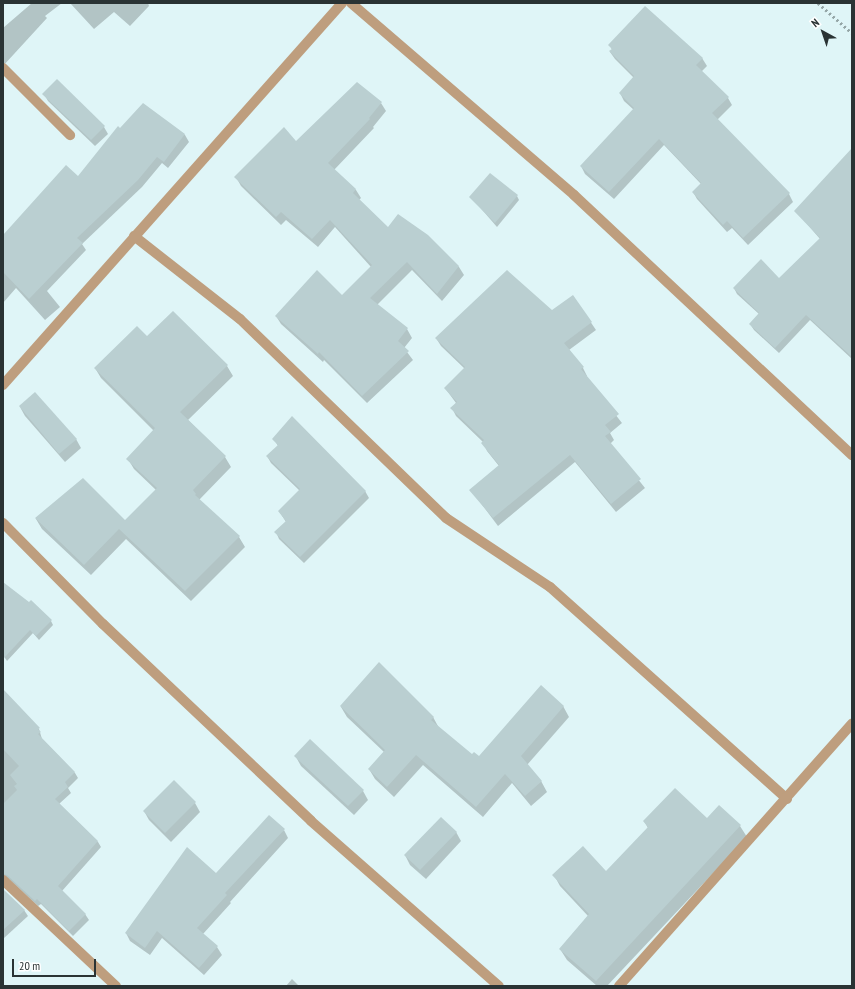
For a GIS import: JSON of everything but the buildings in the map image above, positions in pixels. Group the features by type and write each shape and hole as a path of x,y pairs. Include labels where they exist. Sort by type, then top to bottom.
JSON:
{"street":[{"path":"3,385 342,3"},
{"path":"351,3 574,195 852,455"},
{"path":"3,68 70,135"},
{"path":"134,236 240,319 446,518 550,587 787,799"},
{"path":"3,523 103,624 311,821 499,986"},
{"path":"619,986 787,799 852,724"},
{"path":"3,880 116,986"}],"path":[{"path":"818,3 852,33"}]}
